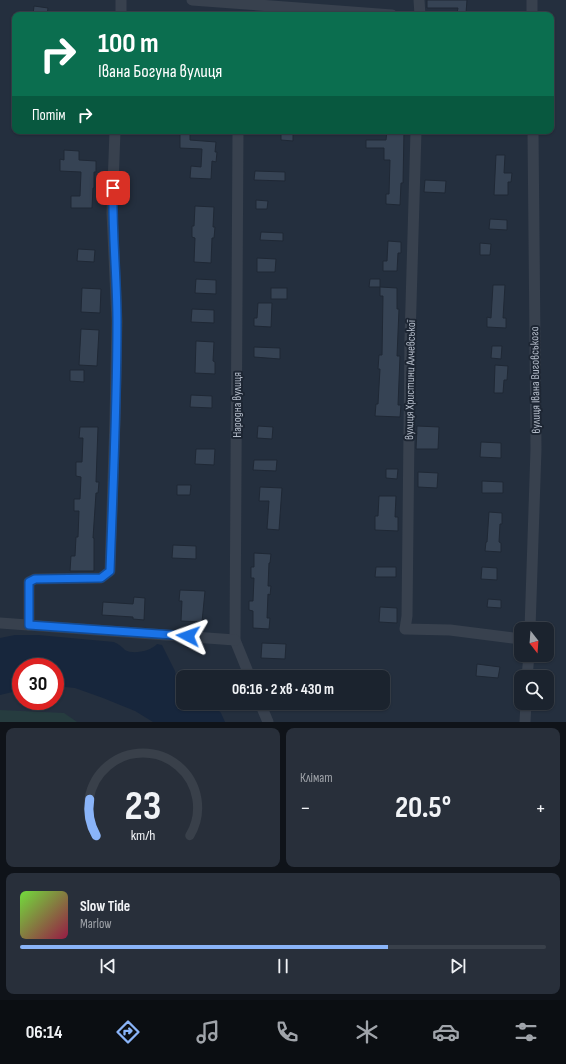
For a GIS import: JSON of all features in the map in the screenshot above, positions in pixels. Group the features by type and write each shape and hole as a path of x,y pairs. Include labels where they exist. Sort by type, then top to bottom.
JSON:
{"street":[{"path":"121,0 121,12"},
{"path":"192,0 238,6 341,12"},
{"path":"419,0 420,12"},
{"path":"532,0 532,12"},
{"path":"29,625 29,582 35,579 101,578 110,571 117,321 112,213 115,134"},
{"name":"Народна вулиця","path":"238,134 235,640 247,670"},
{"name":"вулиця Христини Алчевської","path":"416,134 410,339 407,616 405,629 450,630 514,638"},
{"name":"вулиця Івана Виговського","path":"530,622 536,449 533,134"},
{"path":"0,623 235,640"},
{"path":"263,710 268,722"},
{"path":"524,722 525,710"}],"green space":[{"path":"0,710 64,713 77,722 0,722"}],"water":[{"path":"15,635 38,635 114,642 125,650 133,652 151,649 157,644 162,645 175,671 176,710 218,710 225,722 153,722 135,711 103,698 75,688 64,687 64,658 12,658 12,692 0,695 0,638"}],"building":[{"path":"427,0 467,0 466,12 457,12 458,8 427,8"},
{"path":"34,6 48,8 47,12 33,12"},
{"path":"180,134 190,134 190,140 216,142 216,162 212,161 211,179 190,178 191,166 201,167 202,149 180,148"},
{"path":"281,134 293,134 293,141 281,140"},
{"path":"387,134 404,134 403,183 401,183 400,205 386,204 386,194 389,194 390,160 384,160 384,148 366,148 366,140 386,140"},
{"path":"64,150 79,151 79,160 96,161 92,208 71,208 71,196 80,196 81,172 60,171 60,159 64,160"},
{"path":"496,155 505,155 504,173 512,173 511,182 508,182 508,195 494,195"},
{"path":"255,171 285,172 285,181 254,180"},
{"path":"425,180 446,181 445,193 424,192"},
{"path":"256,200 268,201 267,209 256,209"},
{"path":"195,206 214,207 213,227 215,227 214,238 212,238 211,263 194,262 195,238 192,237 192,226 194,226"},
{"path":"490,219 507,220 507,230 489,229"},
{"path":"261,232 283,233 283,241 260,240"},
{"path":"388,241 401,242 401,253 398,253 397,271 383,271 383,261 387,261"},
{"path":"480,243 491,244 490,255 480,255"},
{"path":"78,249 95,250 94,262 77,261"},
{"path":"257,258 276,259 275,272 257,272"},
{"path":"196,279 216,280 216,294 195,293"},
{"path":"370,279 380,279 380,287 369,287"},
{"path":"493,285 505,285 503,318 506,318 506,328 487,327 487,317 491,318"},
{"path":"380,287 397,288 397,309 399,309 397,356 400,356 398,405 401,405 400,417 375,416 376,404 378,404 380,369 378,369 379,355 382,355 383,296 380,296"},
{"path":"82,288 101,289 100,313 81,312"},
{"path":"271,288 287,288 287,299 271,299"},
{"path":"258,303 272,303 271,327 254,326 254,318 257,318"},
{"path":"192,309 214,310 214,323 191,322"},
{"path":"81,329 99,330 97,366 79,365"},
{"path":"196,341 214,342 213,361 215,362 215,374 195,373"},
{"path":"492,346 502,346 501,359 491,358"},
{"path":"254,347 280,348 280,359 254,357"},
{"path":"495,365 508,366 507,380 504,380 503,393 494,393"},
{"path":"70,370 84,370 84,382 70,381"},
{"path":"191,395 212,396 212,408 190,407"},
{"path":"258,426 273,427 272,439 257,438"},
{"path":"417,426 439,427 438,449 416,449"},
{"path":"80,427 98,427 96,482 99,482 98,493 96,493 93,538 94,571 70,571 71,556 75,556 76,537 78,537 79,511 74,511 74,499 80,499 81,477 76,476 76,462 82,462 83,438 79,438"},
{"path":"481,442 501,443 501,458 480,457"},
{"path":"196,449 215,449 214,465 195,464"},
{"path":"254,460 277,460 276,471 253,470"},
{"path":"386,469 398,469 397,479 386,478"},
{"path":"418,472 438,473 437,488 418,487"},
{"path":"482,481 503,482 503,493 482,493"},
{"path":"177,485 191,485 190,495 177,495"},
{"path":"260,487 282,488 279,530 267,529 269,501 259,501"},
{"path":"379,496 396,496 395,517 398,517 398,531 375,530 375,516 378,516"},
{"path":"489,512 502,513 499,542 501,543 501,552 485,551"},
{"path":"173,545 196,546 196,559 172,558"},
{"path":"254,553 271,554 268,586 271,586 270,595 268,594 267,618 270,618 269,629 253,628 253,611 249,610 249,601 253,601 254,578 251,578 251,567 254,567"},
{"path":"376,567 396,567 396,577 375,577"},
{"path":"482,567 497,568 497,580 481,579"},
{"path":"180,590 205,591 202,622 181,621 182,601 179,601"},
{"path":"134,597 145,598 144,620 133,619 133,617 102,615 103,602 133,604"},
{"path":"488,599 501,600 501,608 487,607"},
{"path":"380,607 397,608 397,623 379,622"},
{"path":"262,643 286,644 285,659 261,658"},
{"path":"477,664 500,667 498,678 476,676"}],"route":[{"path":"113,188 112,213 117,321 110,571 101,578 35,579 29,582 29,625 188,636"}]}
